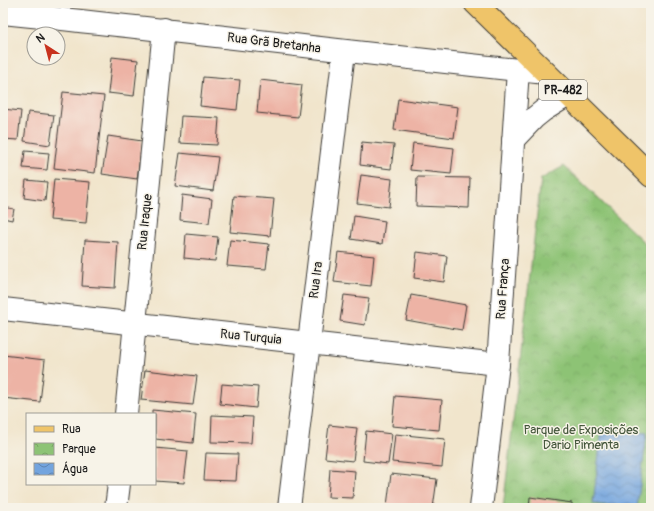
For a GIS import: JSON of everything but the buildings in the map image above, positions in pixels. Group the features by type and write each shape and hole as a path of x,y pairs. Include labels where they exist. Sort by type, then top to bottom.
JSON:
{"main road":[{"name":"PR-482","path":"475,3 651,176"}],"street":[{"name":"Rua Grã Bretanha","path":"3,13 164,29 344,52 546,73"},
{"name":"Rua Iraque","path":"126,413 164,29"},
{"name":"Rua Ira","path":"288,508 344,52"},
{"name":"Rua França","path":"481,508 498,364 518,70"},
{"path":"514,140 534,118 568,95"},
{"name":"Rua Turquia","path":"3,309 498,364"},
{"path":"116,508 119,485"}],"green space":[{"name":"Parque de Exposições Dario Pimenta","path":"564,166 651,249 651,508 503,508 541,179"}],"water":[{"path":"602,428 647,433 637,508 593,504"}]}
